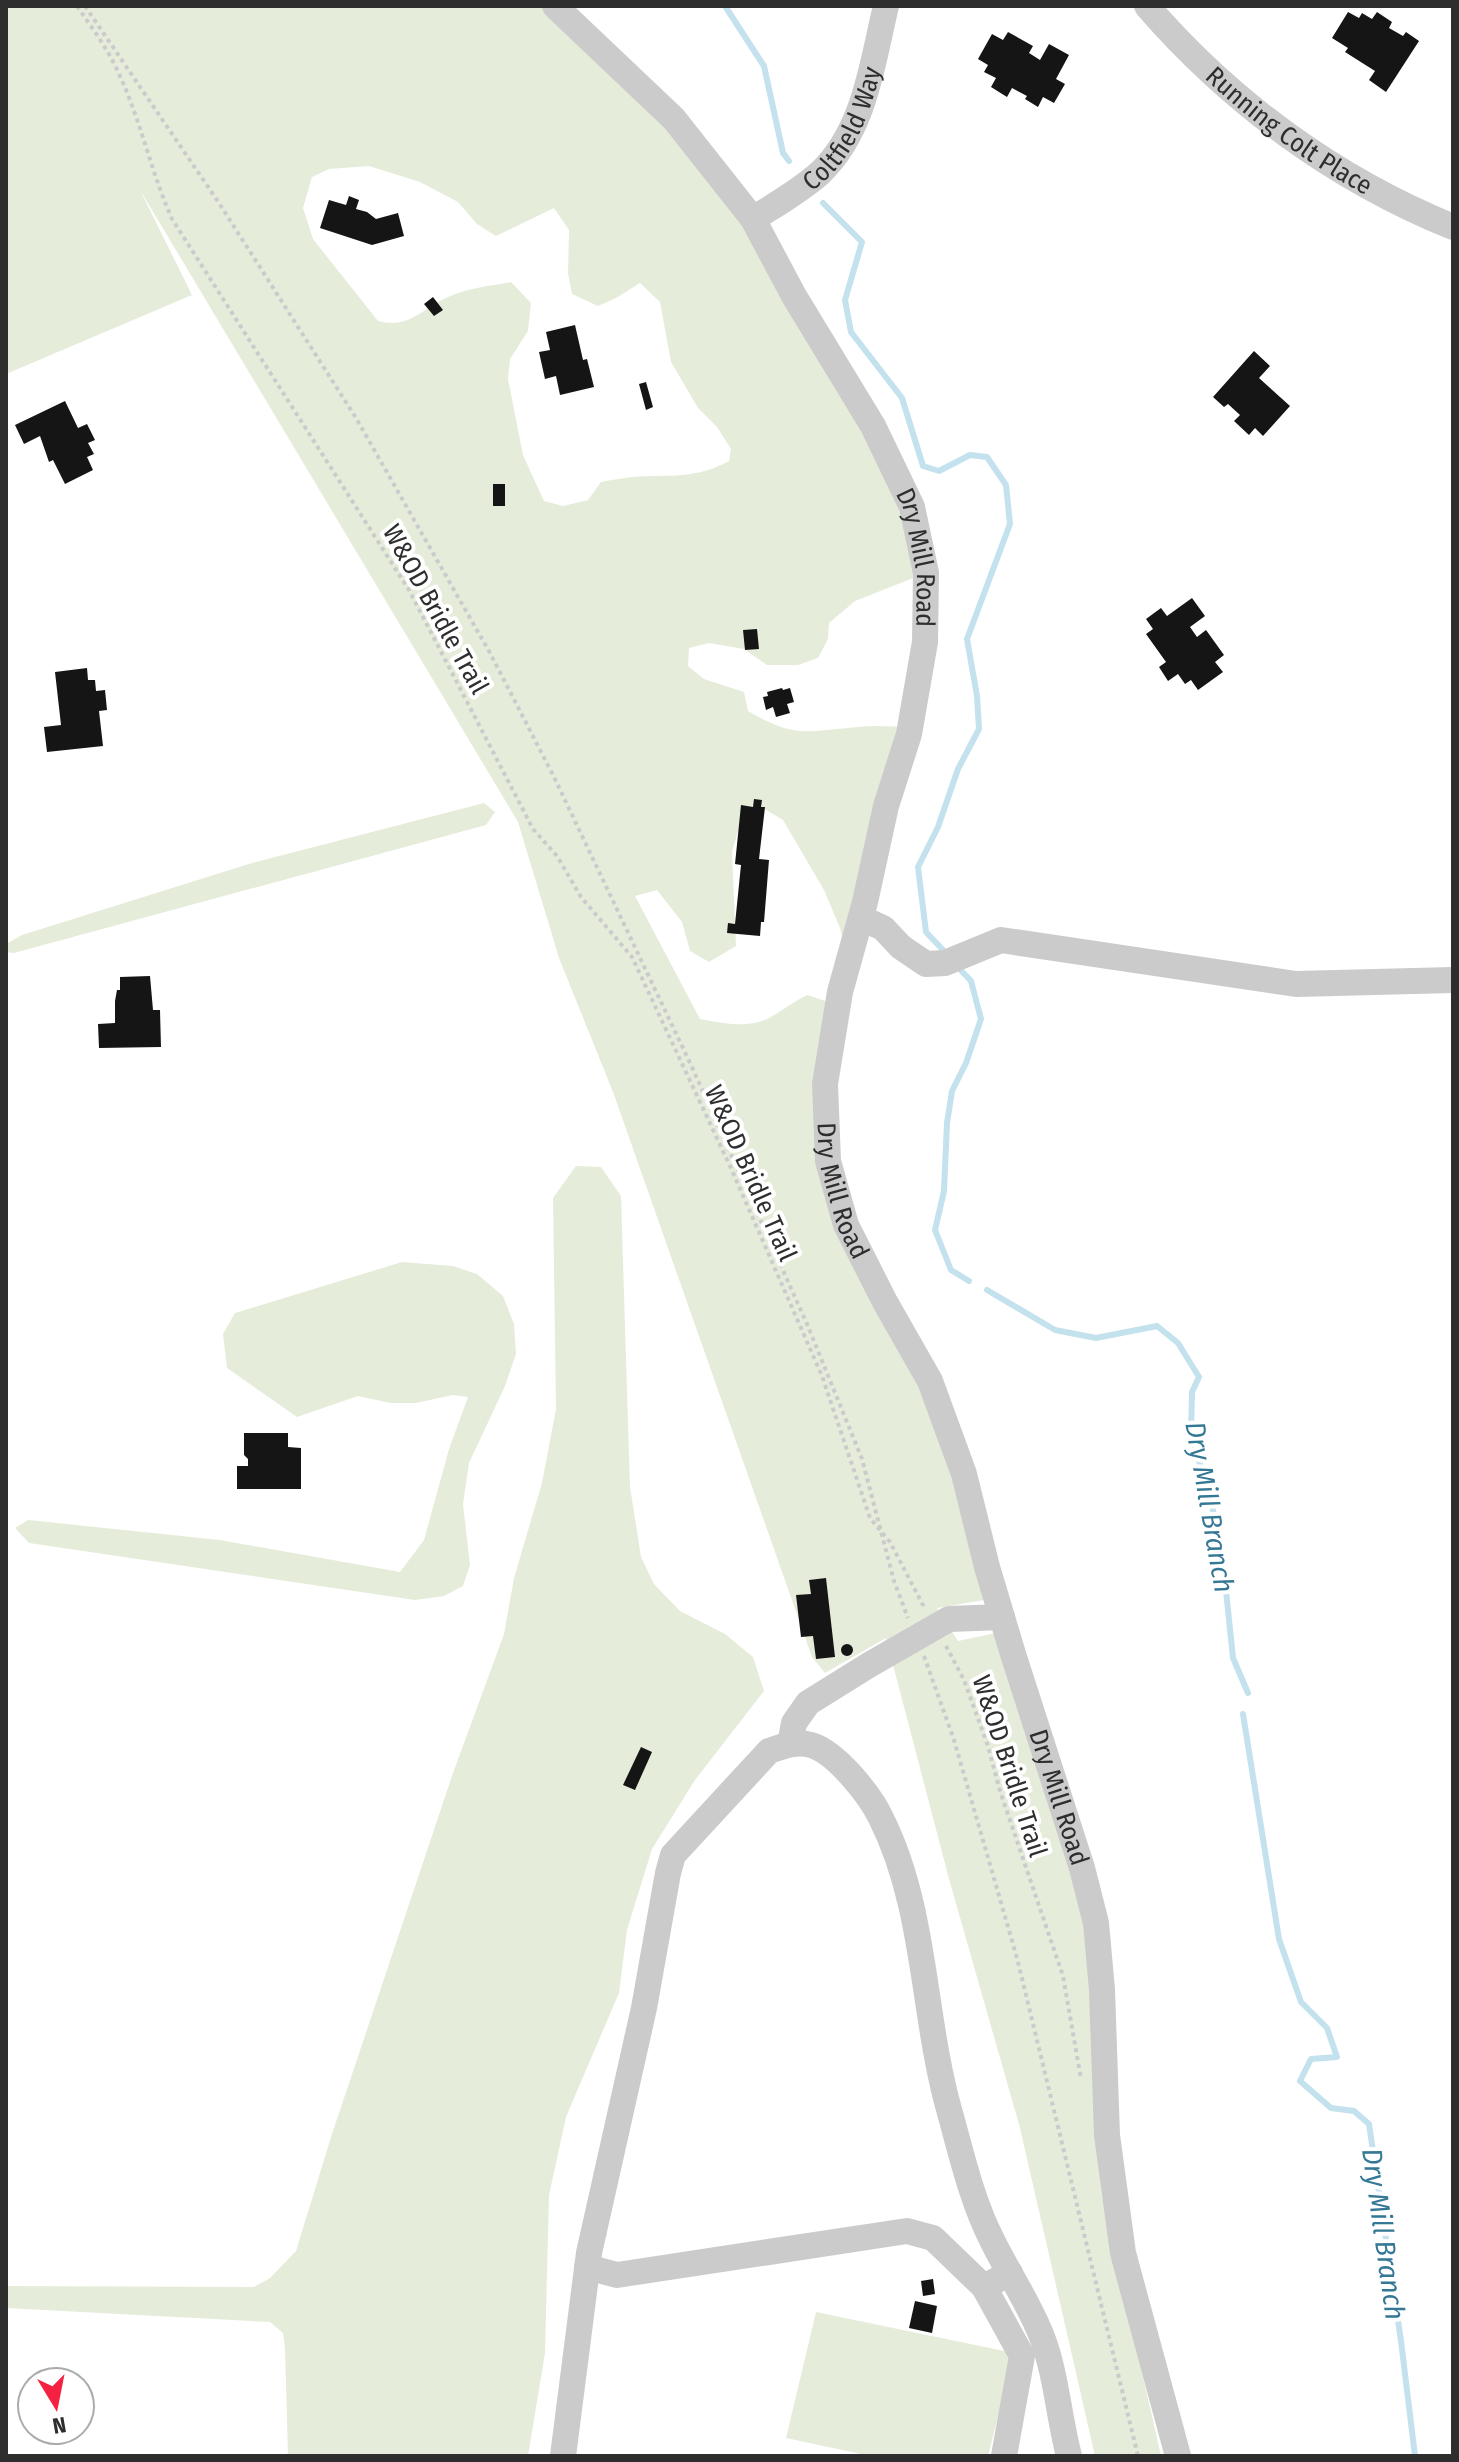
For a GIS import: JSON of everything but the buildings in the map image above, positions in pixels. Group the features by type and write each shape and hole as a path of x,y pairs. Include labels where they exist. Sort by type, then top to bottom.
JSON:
{"street":[{"name":"Dry Mill Road","path":"555,6 674,119 753,219 794,296 880,440 912,507 926,573 925,642 909,734 886,806 861,918 840,992 825,1084 828,1161 846,1225 930,1381 964,1474 1002,1617 1082,1868 1096,1923 1102,1990 1107,2135 1123,2253 1178,2456"},
{"name":"Coltfield Way","path":"753,219 820,172 844,141 862,104 886,6"},
{"name":"Running Colt Place","path":"1147,6 1223,83 1278,129 1333,168 1453,227"},
{"path":"861,918 883,928 901,947 926,964 945,963 1001,940 1296,984 1453,980"},
{"path":"790,1744 794,1723 808,1703 925,1632 949,1619 1002,1617"},
{"path":"563,2456 587,2267 644,2008 673,1855 769,1751 790,1744 811,1745 828,1753 844,1768 880,1816 897,1856 915,1917 936,2057 949,2110 974,2197 990,2238 1044,2341 1069,2456"},
{"path":"587,2267 617,2275 907,2231 933,2238 984,2287 1022,2356 1004,2456"},
{"path":"984,2287 1010,2273"}],"path":[{"name":"W&OD Bridle Trail","path":"77,6 109,53 119,74 172,219 409,590 533,829 557,856 581,897 632,957 730,1166 822,1376 870,1518 890,1542 925,1632 964,1680 1063,1976 1083,2093"},
{"path":"85,6 219,203 356,418 490,653 540,749 691,1065 807,1324 862,1459 894,1581 925,1632 936,1684 1017,1958 1138,2456"}],"green space":[{"path":"6,6 554,6 674,119 873,426 926,573 855,601 829,623 828,639 818,658 798,665 767,665 744,649 709,643 689,648 688,666 704,679 744,692 748,711 778,726 802,731 864,726 910,727 848,962 840,928 824,890 783,820 761,807 744,811 732,852 736,946 709,962 690,951 682,922 657,890 635,896 700,1019 753,1023 769,1018 807,995 838,1005 828,1156 930,1381 996,1598 937,1608 958,1641 996,1633 1074,1871 1093,1972 1095,2124 1102,2196 1161,2456 1095,2456 1020,2128 949,1879 886,1638 825,1673 812,1657 613,1092 559,958 518,822 140,190 192,295 6,374","holes":["369,166 420,182 458,202 477,224 496,236 554,208 569,230 568,273 572,294 598,306 640,283 660,302 671,362 698,408 717,427 731,449 729,461 693,474 601,482 588,500 563,506 544,501 523,455 508,379 510,359 528,331 531,303 511,282 456,294 407,320 378,321 313,239 303,208 312,177 329,169"]},
{"path":"484,803 495,812 486,825 14,953 6,952 6,944 22,935 252,863"},
{"path":"576,1166 601,1167 621,1196 630,1487 641,1557 654,1584 680,1611 725,1634 753,1657 764,1691 695,1780 652,1849 627,1930 619,1993 566,2117 549,2195 545,2353 528,2456 288,2456 283,2333 270,2322 6,2308 6,2286 254,2287 270,2278 296,2251 453,1773 504,1634 514,1578 542,1483 556,1409 553,1198"},
{"path":"402,1262 453,1266 477,1274 503,1296 514,1324 516,1354 505,1386 469,1463 463,1504 470,1565 463,1586 444,1596 415,1600 29,1543 15,1528 28,1520 220,1540 400,1572 424,1540 449,1449 468,1397 453,1395 416,1403 390,1403 358,1396 297,1417 227,1368 223,1334 235,1313"},
{"path":"816,2312 1014,2353 988,2456 870,2456 786,2438"}],"waterway":[{"name":"Dry Mill Branch","path":"725,6 764,66 783,153 789,161"},
{"name":"Dry Mill Branch","path":"823,203 862,242 845,300 851,332 902,398 923,466 939,471 970,455 987,457 1006,485 1010,524 967,639 979,729 958,769 938,827 918,867 926,932 943,950"},
{"name":"Dry Mill Branch","path":"957,966 971,981 981,1019 966,1063 952,1091 947,1123 944,1191 935,1230 951,1270 969,1281"},
{"name":"Dry Mill Branch","path":"987,1290 1055,1330 1096,1338 1157,1326 1178,1343 1199,1377 1192,1392 1191,1433 1222,1552 1233,1658 1248,1693"},
{"name":"Dry Mill Branch","path":"1243,1714 1279,1939 1301,2002 1327,2028 1337,2057 1311,2059 1300,2081 1331,2108 1354,2111 1369,2124 1415,2456"}]}
